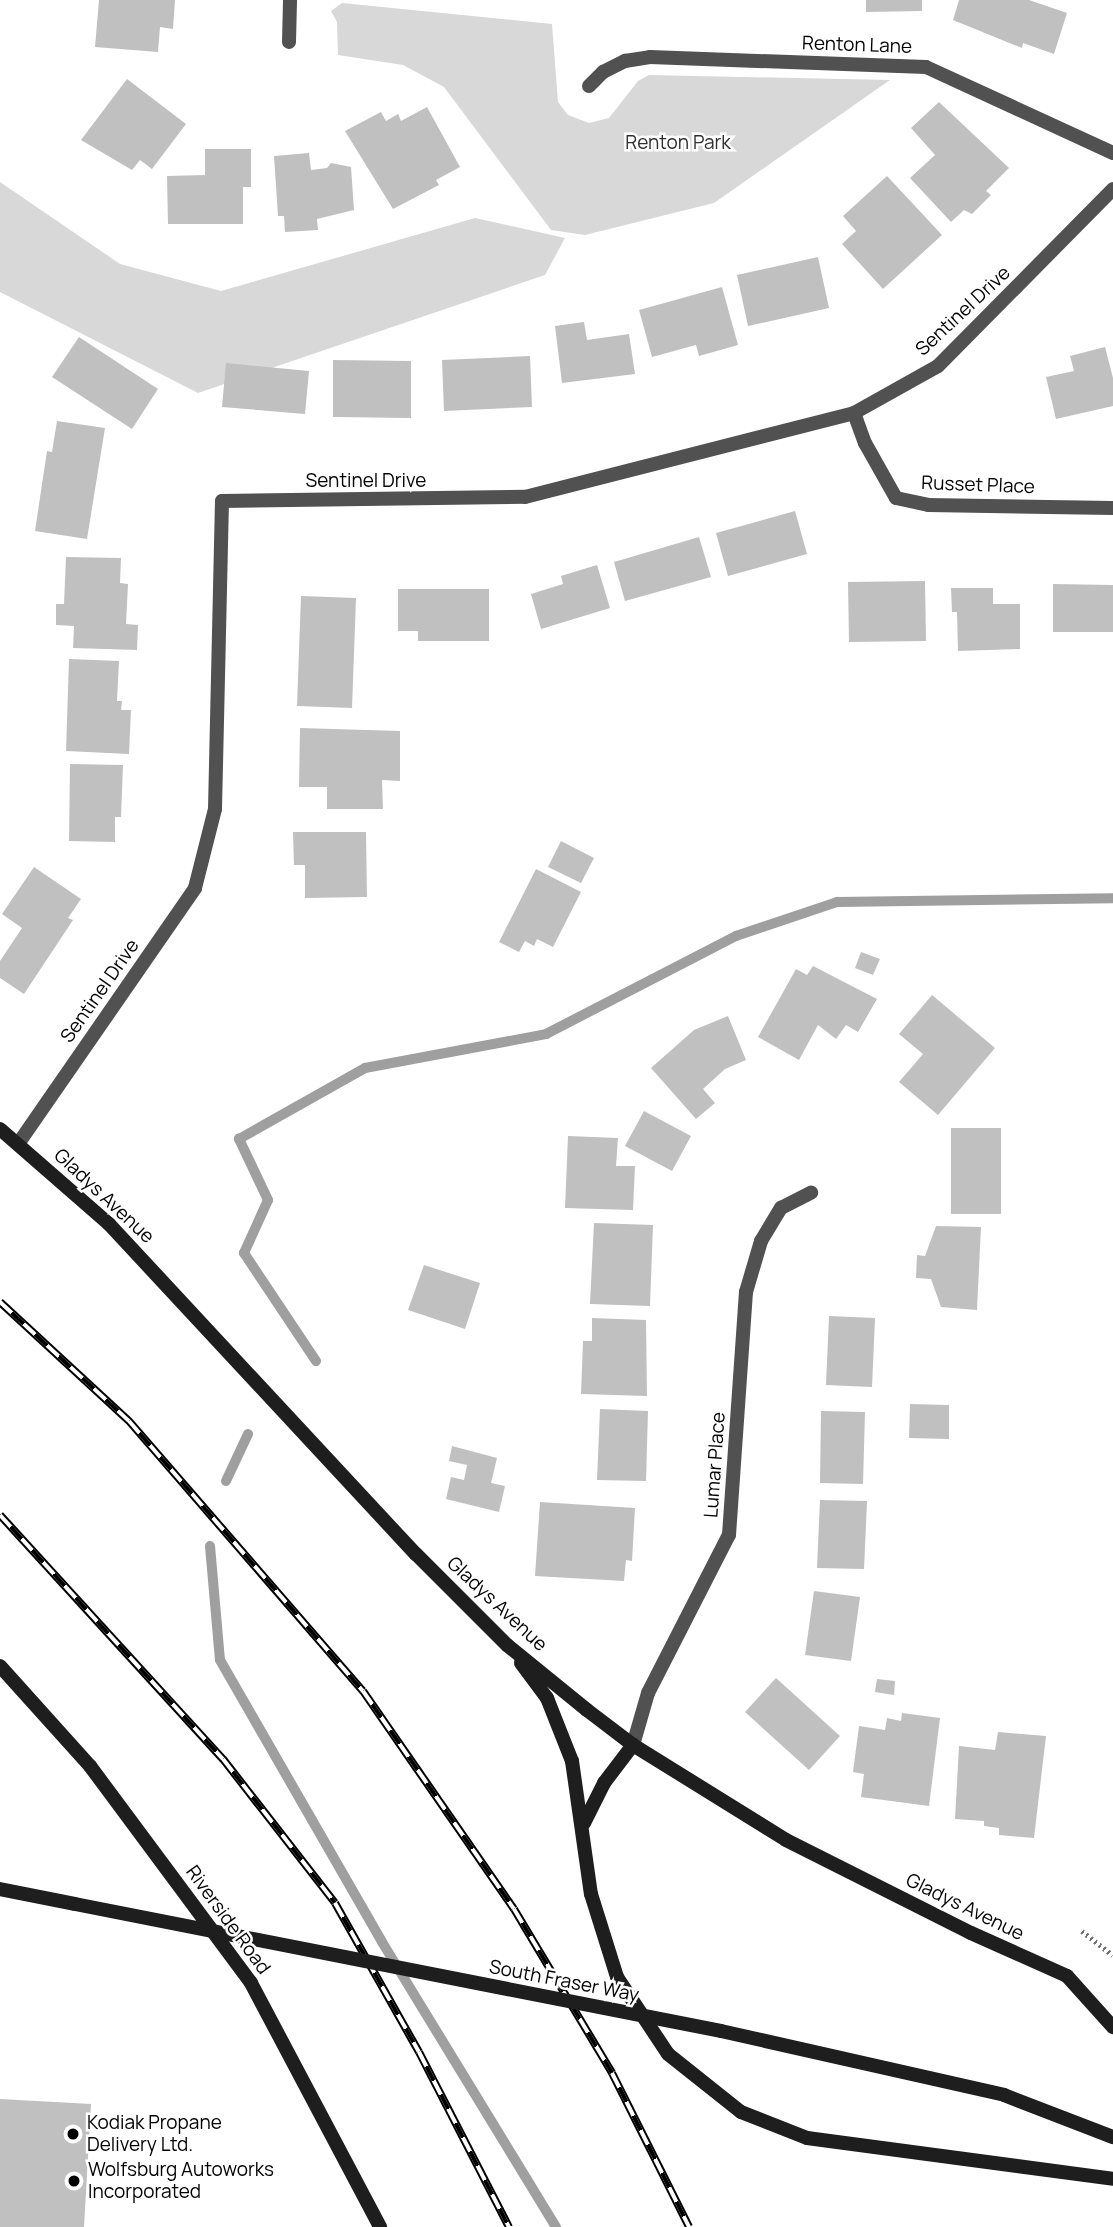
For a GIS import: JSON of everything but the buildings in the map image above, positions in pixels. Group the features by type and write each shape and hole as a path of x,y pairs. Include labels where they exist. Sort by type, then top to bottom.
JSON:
{"main road":[{"name":"Gladys Avenue","path":"0,1129 109,1224 416,1554 507,1645 633,1745 786,1839 971,1933 1067,1976 1113,2026"},
{"path":"507,1645 547,1698 572,1761 584,1823 591,1894 617,1977 668,2054 741,2112 807,2138 1113,2179"},
{"name":"Riverside Road","path":"0,1666 90,1766 251,1983 380,2227"},
{"path":"584,1823 604,1783 633,1745"},
{"name":"South Fraser Way","path":"0,1889 721,2031 1004,2095 1113,2137"}],"street":[{"path":"289,42 290,0"},
{"name":"Renton Lane","path":"589,86 603,72 625,61 650,57 926,67 1113,153"},
{"name":"Sentinel Drive","path":"19,1144 195,888 215,809 222,500 525,497 854,413 938,366 1113,189"},
{"name":"Russet Place","path":"854,413 865,443 897,498 928,505 1113,509"},
{"name":"Lumar Place","path":"633,1745 648,1693 729,1535 746,1293 761,1241 782,1208 811,1192"}],"path":[{"path":"1082,1931 1113,1955"}],"green space":[{"name":"Renton Park","path":"342,3 552,24 558,102 568,115 589,123 609,118 638,81 649,75 890,80 714,203 585,235 551,230 444,87 403,65 338,55 337,22 331,11"},
{"path":"0,182 120,264 221,291 475,218 565,238 545,275 198,393 0,292"}],"waterway":[{"path":"316,1361 244,1253 268,1200 239,1139 365,1068 546,1034 736,936 837,902 1113,898"},
{"path":"226,1481 248,1434"},
{"path":"210,1546 220,1660 382,1942 556,2227"}],"railway":[{"path":"0,1302 129,1421 363,1691 514,1909 612,2073 689,2227"},
{"path":"0,1515 223,1759 335,1903 419,2052 509,2227"}],"place":[{"name":"Kodiak Propane Delivery Ltd.","path":"73,2134"},
{"name":"Wolfsburg Autoworks Incorporated","path":"74,2181"}]}
